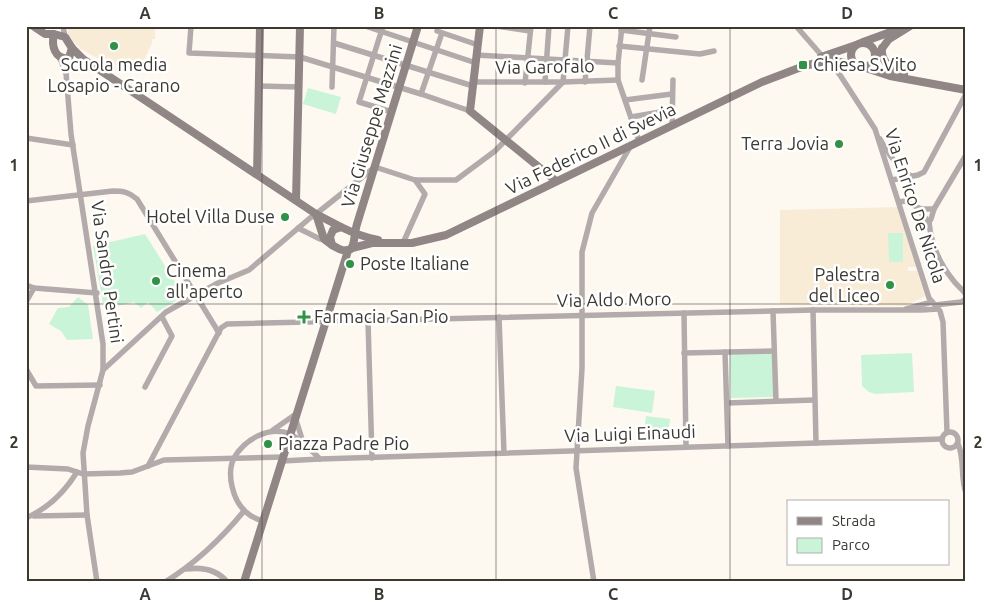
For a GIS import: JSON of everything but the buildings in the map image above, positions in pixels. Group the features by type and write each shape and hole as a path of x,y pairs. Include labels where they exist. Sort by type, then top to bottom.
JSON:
{"main road":[{"path":"33,26 46,34 65,37 82,59 316,214 354,234 355,240 347,254 244,582"},
{"path":"257,174 260,26"},
{"path":"296,200 300,26"},
{"name":"Via Giuseppe Mazzini","path":"354,234 418,26"},
{"path":"480,26 470,111 556,181"},
{"path":"860,66 869,65 889,39 909,26"},
{"name":"Via Federico II di Svevia","path":"349,249 366,244 429,240 453,233 762,82 824,59 835,57 858,44 909,26"},
{"path":"46,34 59,56 64,59 70,57 82,59"},
{"path":"53,48 54,34"},
{"path":"860,66 851,56 858,44 868,44 888,66 910,78"},
{"path":"70,57 72,48"},
{"path":"835,57 890,76 910,78 966,90"},
{"path":"316,214 324,239 341,250 349,249"},
{"path":"332,245 330,239 332,232 337,228 341,228"},
{"name":"Via Federico II di Svevia","path":"354,234 387,242"}],"street":[{"path":"54,34 61,26 65,37"},
{"path":"191,26 189,53 300,57 470,111"},
{"path":"332,87 334,26"},
{"path":"365,26 382,29 436,50 476,59 527,58 618,63"},
{"path":"496,26 531,29 525,83"},
{"path":"545,82 549,26"},
{"path":"103,370 162,316 195,295 249,270 298,228 375,167 415,180 456,180 495,151 563,82 568,26"},
{"path":"585,82 590,26"},
{"path":"642,80 650,26"},
{"name":"Via Enrico De Nicola","path":"796,26 824,59 840,74 875,129 929,298 935,305 943,322 947,432"},
{"path":"640,141 618,80 619,46 622,28 676,37"},
{"path":"382,29 359,102 392,112"},
{"path":"421,94 436,50 439,32 478,45"},
{"name":"Via Garofalo","path":"334,44 428,73 473,84 618,80"},
{"path":"619,46 700,54 714,51"},
{"path":"59,56 66,73"},
{"path":"66,73 70,57"},
{"name":"Via Sandro Pertini","path":"66,73 73,145 102,334 103,370 84,443 80,473 97,582"},
{"path":"672,125 673,80"},
{"path":"259,86 299,87"},
{"path":"624,100 672,94"},
{"path":"892,180 922,175 966,94"},
{"path":"631,117 672,110"},
{"path":"875,129 895,162 911,176"},
{"path":"26,138 73,145"},
{"path":"594,582 577,480 582,368 582,252 590,220 601,194 631,145"},
{"path":"966,156 934,209 929,222 930,237 938,256 953,280 966,295"},
{"path":"403,243 425,194 415,180"},
{"path":"26,201 122,191 131,194 138,199 219,333 148,466"},
{"path":"899,202 905,201 921,210 934,209"},
{"path":"921,210 921,213 929,222"},
{"path":"298,228 324,239"},
{"path":"26,285 34,288 97,293"},
{"path":"26,302 34,288"},
{"path":"935,305 961,302 966,299"},
{"name":"Via Aldo Moro","path":"904,309 935,305"},
{"name":"Via Aldo Moro","path":"219,333 224,325 228,324 813,310 922,310 935,305"},
{"path":"813,310 816,443"},
{"path":"773,311 776,401"},
{"path":"684,313 686,447"},
{"path":"145,387 172,336 162,316"},
{"path":"499,317 504,454"},
{"path":"368,322 372,458"},
{"path":"684,353 774,351"},
{"path":"726,352 728,446"},
{"path":"26,369 36,386 100,385"},
{"path":"727,403 814,400"},
{"path":"263,521 251,517 244,511 233,490 231,474 234,458 254,438 296,417 304,444"},
{"path":"271,431 290,434 320,459"},
{"path":"966,438 958,441 953,448 948,448 943,444 942,439 947,432 954,432 958,441 961,450 963,482 966,492"},
{"name":"Via Luigi Einaudi","path":"26,467 68,469 80,473 132,472 164,460 372,458 942,439"},
{"path":"29,517 52,504 80,473"},
{"path":"165,582 185,569 213,546 244,511"},
{"path":"29,517 87,515"},
{"path":"185,569 211,570 221,575 227,582"}],"shaded area":[{"name":"Scuola media Losapio - Carano","path":"68,26 155,26 155,39 152,39 152,43 139,70 112,70 106,63 81,49 68,36"},
{"path":"898,207 916,267 908,267 908,271 917,271 925,296 906,306 780,304 780,210"}],"green space":[{"path":"308,88 341,97 336,114 303,104"},
{"path":"888,233 903,233 903,262 889,262"},
{"path":"145,234 184,296 157,312 148,302 141,308 134,302 104,309 93,246"},
{"path":"78,297 88,305 93,339 67,340 61,331 49,324 58,308 69,307"},
{"path":"772,352 774,397 731,398 730,353"},
{"path":"912,353 914,392 875,394 862,386 861,355"},
{"path":"616,386 655,391 652,413 613,407"},
{"path":"646,416 670,419 668,434 644,431"}],"place":[{"name":"Scuola media Losapio - Carano","path":"114,46"},
{"name":"Chiesa S.Vito","path":"803,65"},
{"name":"Terra Jovia","path":"839,144"},
{"name":"Hotel Villa Duse","path":"285,217"},
{"name":"Poste Italiane","path":"350,264"},
{"name":"Cinema all'aperto","path":"156,281"},
{"name":"Palestra del Liceo","path":"890,285"},
{"name":"Farmacia San Pio","path":"304,317"},
{"name":"Piazza Padre Pio","path":"268,444"}]}
